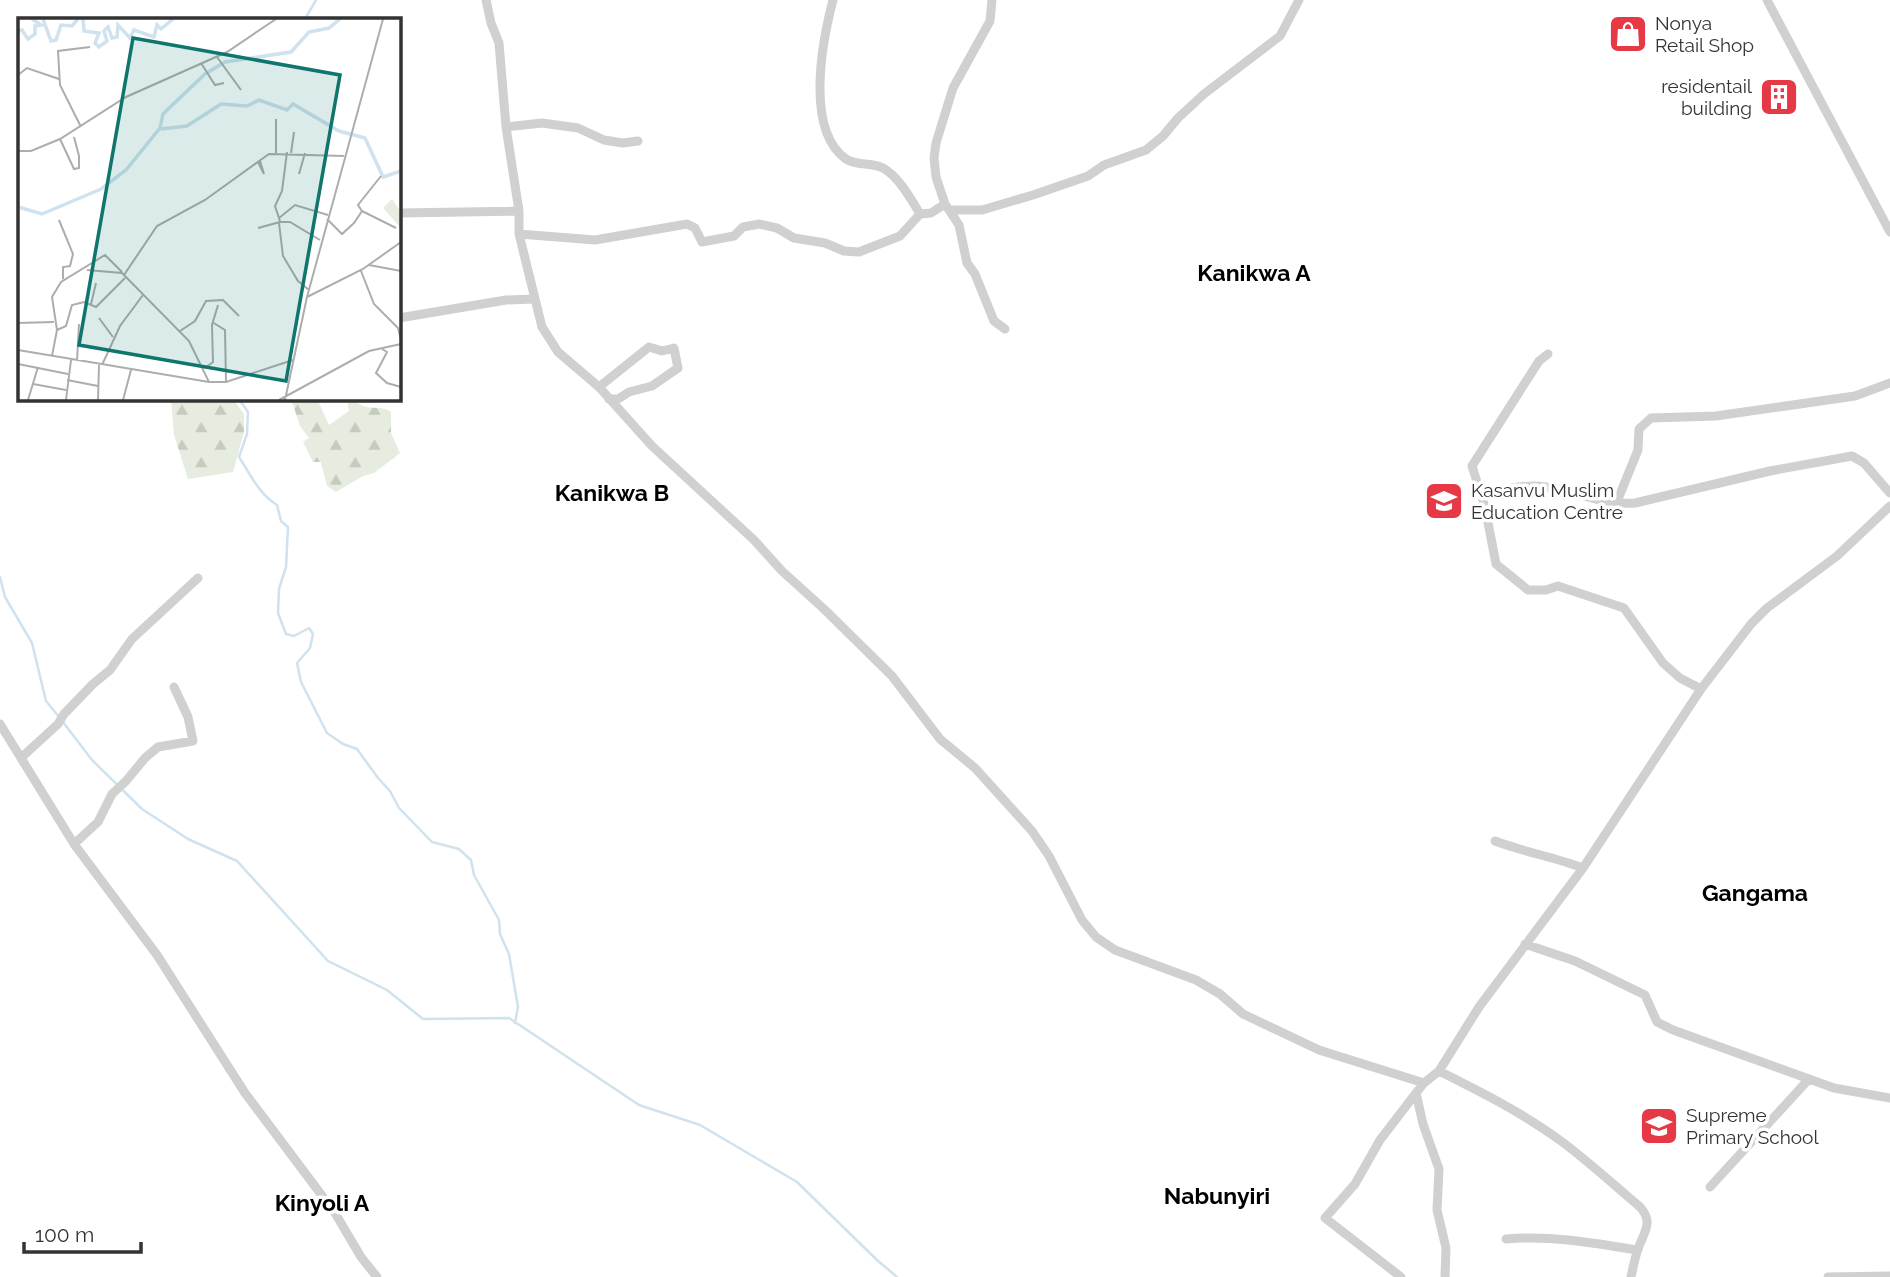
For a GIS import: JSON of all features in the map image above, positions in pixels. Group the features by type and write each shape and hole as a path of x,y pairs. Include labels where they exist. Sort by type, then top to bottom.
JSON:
{"street":[{"path":"486,0 499,43 506,127 519,211 519,234 542,327 550,342 599,387 652,446 754,540 782,571 892,676 940,739 975,768 1031,831 1049,856 1082,920 1096,937 1115,950 1196,980 1220,994 1243,1014 1307,1044 1424,1083"},
{"path":"833,0 825,32 820,108 827,133 834,148 849,161 882,168 895,179 920,214"},
{"path":"992,0 990,21 953,88 934,158 936,177 948,207 959,225 967,263 994,321 1004,329"},
{"path":"519,234 595,240 687,224 695,228 702,242 734,236 743,227 759,224 777,228 794,238 825,243 853,253 901,236 920,214 948,207 982,211 1088,176 1104,165 1146,150 1204,94 1280,36 1299,0"},
{"path":"1767,0 1890,232"},
{"path":"506,127 542,123 578,128 604,140 623,143 638,141"},
{"path":"401,213 519,211"},
{"path":"401,318 495,302 535,299"},
{"path":"599,387 649,347 662,351 674,348 678,368 652,386 618,399 608,399"},
{"path":"1548,354 1539,361 1472,466 1485,507 1496,564 1528,590 1546,590 1558,586 1624,608 1663,663 1680,678 1701,689"},
{"path":"1616,504 1638,450 1639,429 1651,418 1716,416 1855,396 1890,383"},
{"path":"1508,488 1535,484 1555,486 1591,499 1616,504 1635,503 1852,456 1864,463 1890,493"},
{"path":"1401,1277 1325,1218 1355,1184 1380,1140 1416,1093 1439,1071 1479,1007 1583,868 1701,689 1751,624 1767,608 1837,556 1890,506"},
{"path":"22,757 110,670 132,639 198,579"},
{"path":"74,844 98,822 112,794 127,781 145,758 158,747 193,741 188,717 174,687"},
{"path":"0,724 74,844 157,955 245,1093 335,1213 361,1257 377,1277"},
{"path":"1495,841 1524,852 1558,858 1583,868"},
{"path":"1525,944 1575,961 1645,995 1655,1018 1661,1024 1736,1054 1834,1088 1890,1098"},
{"path":"1439,1071 1488,1095 1562,1142 1646,1213 1648,1223 1631,1277"},
{"path":"1710,1187 1809,1079"},
{"path":"1416,1093 1423,1124 1439,1169 1437,1210 1446,1248 1445,1277"},
{"path":"1506,1239 1591,1243 1637,1251"},
{"path":"1828,1277 1890,1276"}],"green space":[{"path":"171,401 234,401 244,414 244,432 233,472 188,479 174,435"},
{"path":"292,401 318,401 329,425 349,411 347,401 355,401 367,407 391,412 391,433 400,453 374,473 363,476 336,492 327,486 321,462 313,462 303,442 309,438 300,426"}],"waterway":[{"path":"306,18 316,0"},
{"path":"240,401 248,412 247,434 239,457 260,489 277,505 281,521 288,527 286,567 279,589 278,613 286,634 294,636 309,628 313,634 310,648 297,663 301,682 327,733 343,744 357,749 390,791 399,808 432,842 459,849 471,860 474,875 499,920 500,934 509,954 518,1007 515,1023"},
{"path":"0,577 5,597 32,643 46,701 59,717"},
{"path":"63,722 92,760 142,809 188,839 237,861 328,961 387,990 423,1019 509,1018 639,1105 700,1125 797,1182 897,1277"}],"place":[{"name":"Nonya Retail Shop","path":"1628,34"},
{"name":"residentail building","path":"1779,97"},
{"name":"Kasanvu Muslim Education Centre","path":"1444,501"},
{"name":"Supreme Primary School","path":"1659,1126"}],"district":[{"name":"Kanikwa A","path":"1254,272"},
{"name":"Kanikwa B","path":"612,492"},
{"name":"Gangama","path":"1755,892"},
{"name":"Nabunyiri","path":"1217,1195"},
{"name":"Kinyoli A","path":"322,1202"}]}
